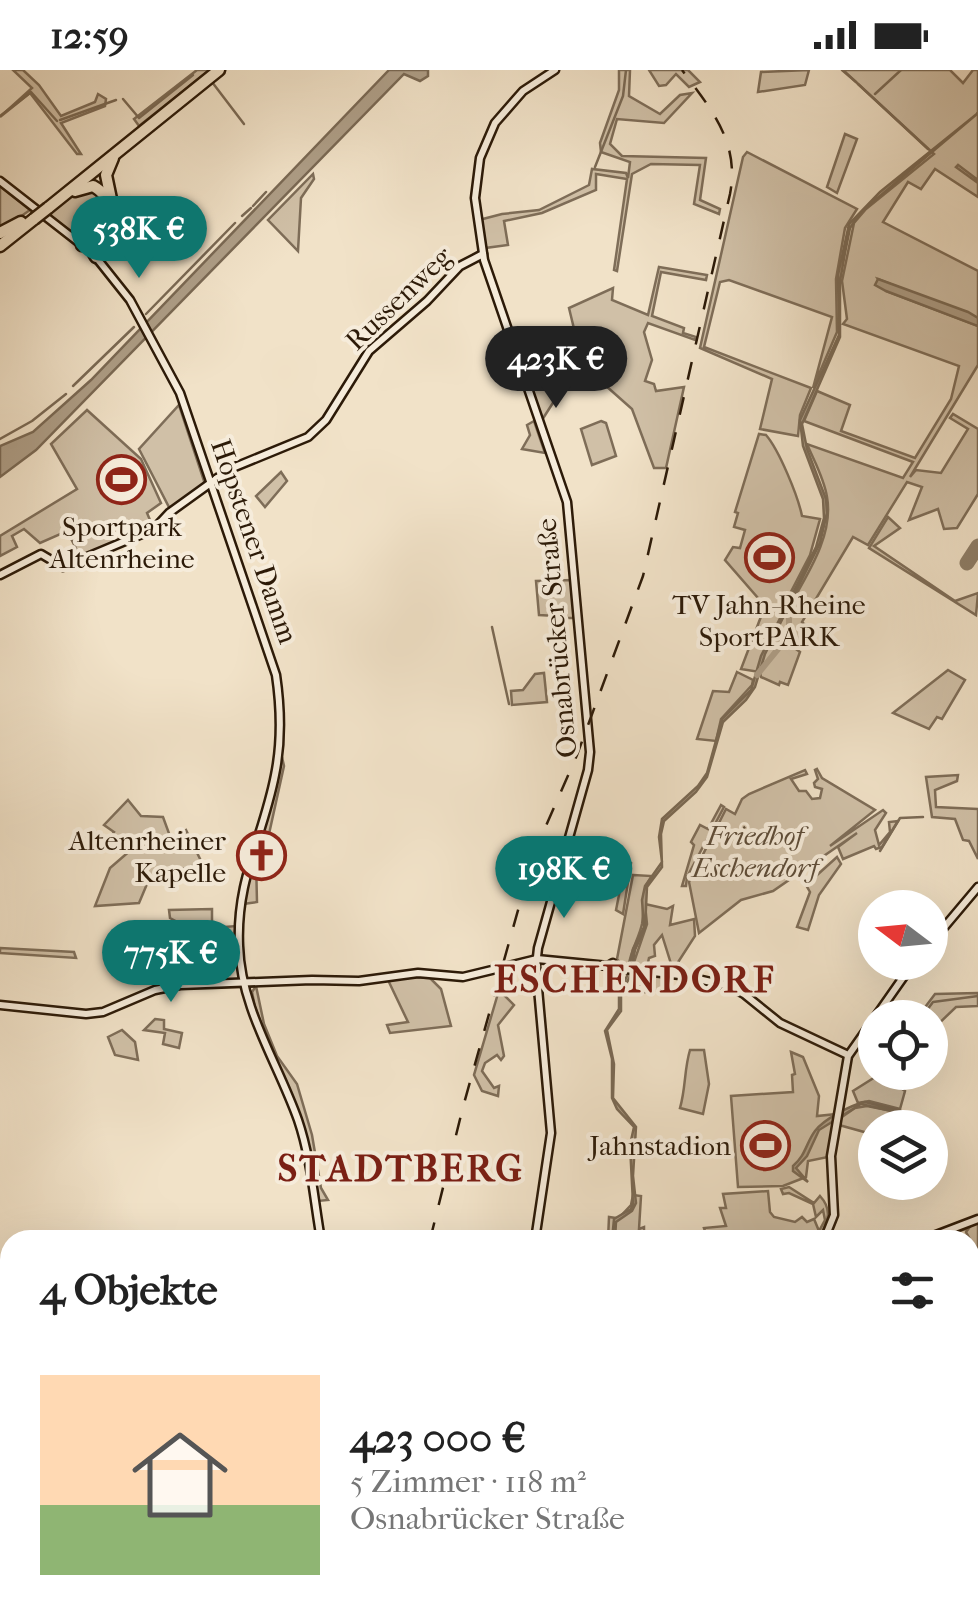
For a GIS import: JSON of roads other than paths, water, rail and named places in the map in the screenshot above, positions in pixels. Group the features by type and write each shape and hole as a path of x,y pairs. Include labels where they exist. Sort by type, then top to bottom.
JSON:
{"highway":[{"path":"60,198 210,70"},
{"path":"0,239 219,70"},
{"path":"86,243 109,213 106,175 116,153"},
{"path":"45,207 86,186 99,188 107,196 104,216 86,243"},
{"path":"86,243 96,257"}],"main road":[{"name":"Osnabrücker Straße","path":"537,1230 551,1135 537,960 590,762 570,513 482,254 475,189 485,143 494,123 531,84 555,70"},
{"path":"0,181 86,243"},
{"name":"Russenweg","path":"0,575 41,554 63,568 148,532 230,469 297,443 331,413 369,351 427,301 460,266 482,254"},
{"name":"Hopstener Damm","path":"96,257 118,282 180,393 271,652 280,709 276,774 242,888 240,960 251,1008 299,1123 320,1230"},
{"path":"570,513 578,501"},
{"path":"948,923 978,887"},
{"path":"229,982 238,976 240,960"},
{"path":"0,1006 89,1014 170,986 359,981 418,973 463,977 537,960 630,969 729,986 776,1021 848,1056"},
{"path":"828,1230 834,1215 830,1174 848,1056 901,980"},
{"path":"251,1008 251,988 262,982"},
{"path":"949,1230 978,1219"}],"waterway":[{"path":"595,167 623,96 626,70"},
{"path":"842,70 856,82"},
{"path":"875,94 901,70"},
{"path":"123,99 139,118 193,75"},
{"path":"212,82 244,124"},
{"path":"858,84 928,149"},
{"path":"0,116 31,92 57,121"},
{"path":"60,120 116,100"},
{"path":"253,206 266,192"},
{"path":"242,216 251,208"},
{"path":"146,314 235,223"},
{"path":"73,386 134,327"},
{"path":"0,439 32,421 66,394"},
{"path":"757,675 778,649 789,626 789,605"},
{"path":"492,627 509,704"},
{"path":"880,851 900,818 923,817"},
{"path":"948,1000 978,996"}],"railway":[{"path":"432,1230 534,853 577,755 643,576 730,194 732,175 727,142 713,113 682,70"}],"place":[{"name":"Sportpark Altenrheine","path":"122,479"},
{"name":"TV Jahn-Rheine SportPARK","path":"769,557"},
{"name":"Altenrheiner Kapelle","path":"261,856"},
{"name":"Jahnstadion","path":"766,1145"}],"district":[{"name":"ESCHENDORF","path":"635,979"},
{"name":"STADTBERG","path":"401,1168"}],"park label":[{"name":"Friedhof Eschendorf","path":"755,851"}]}
